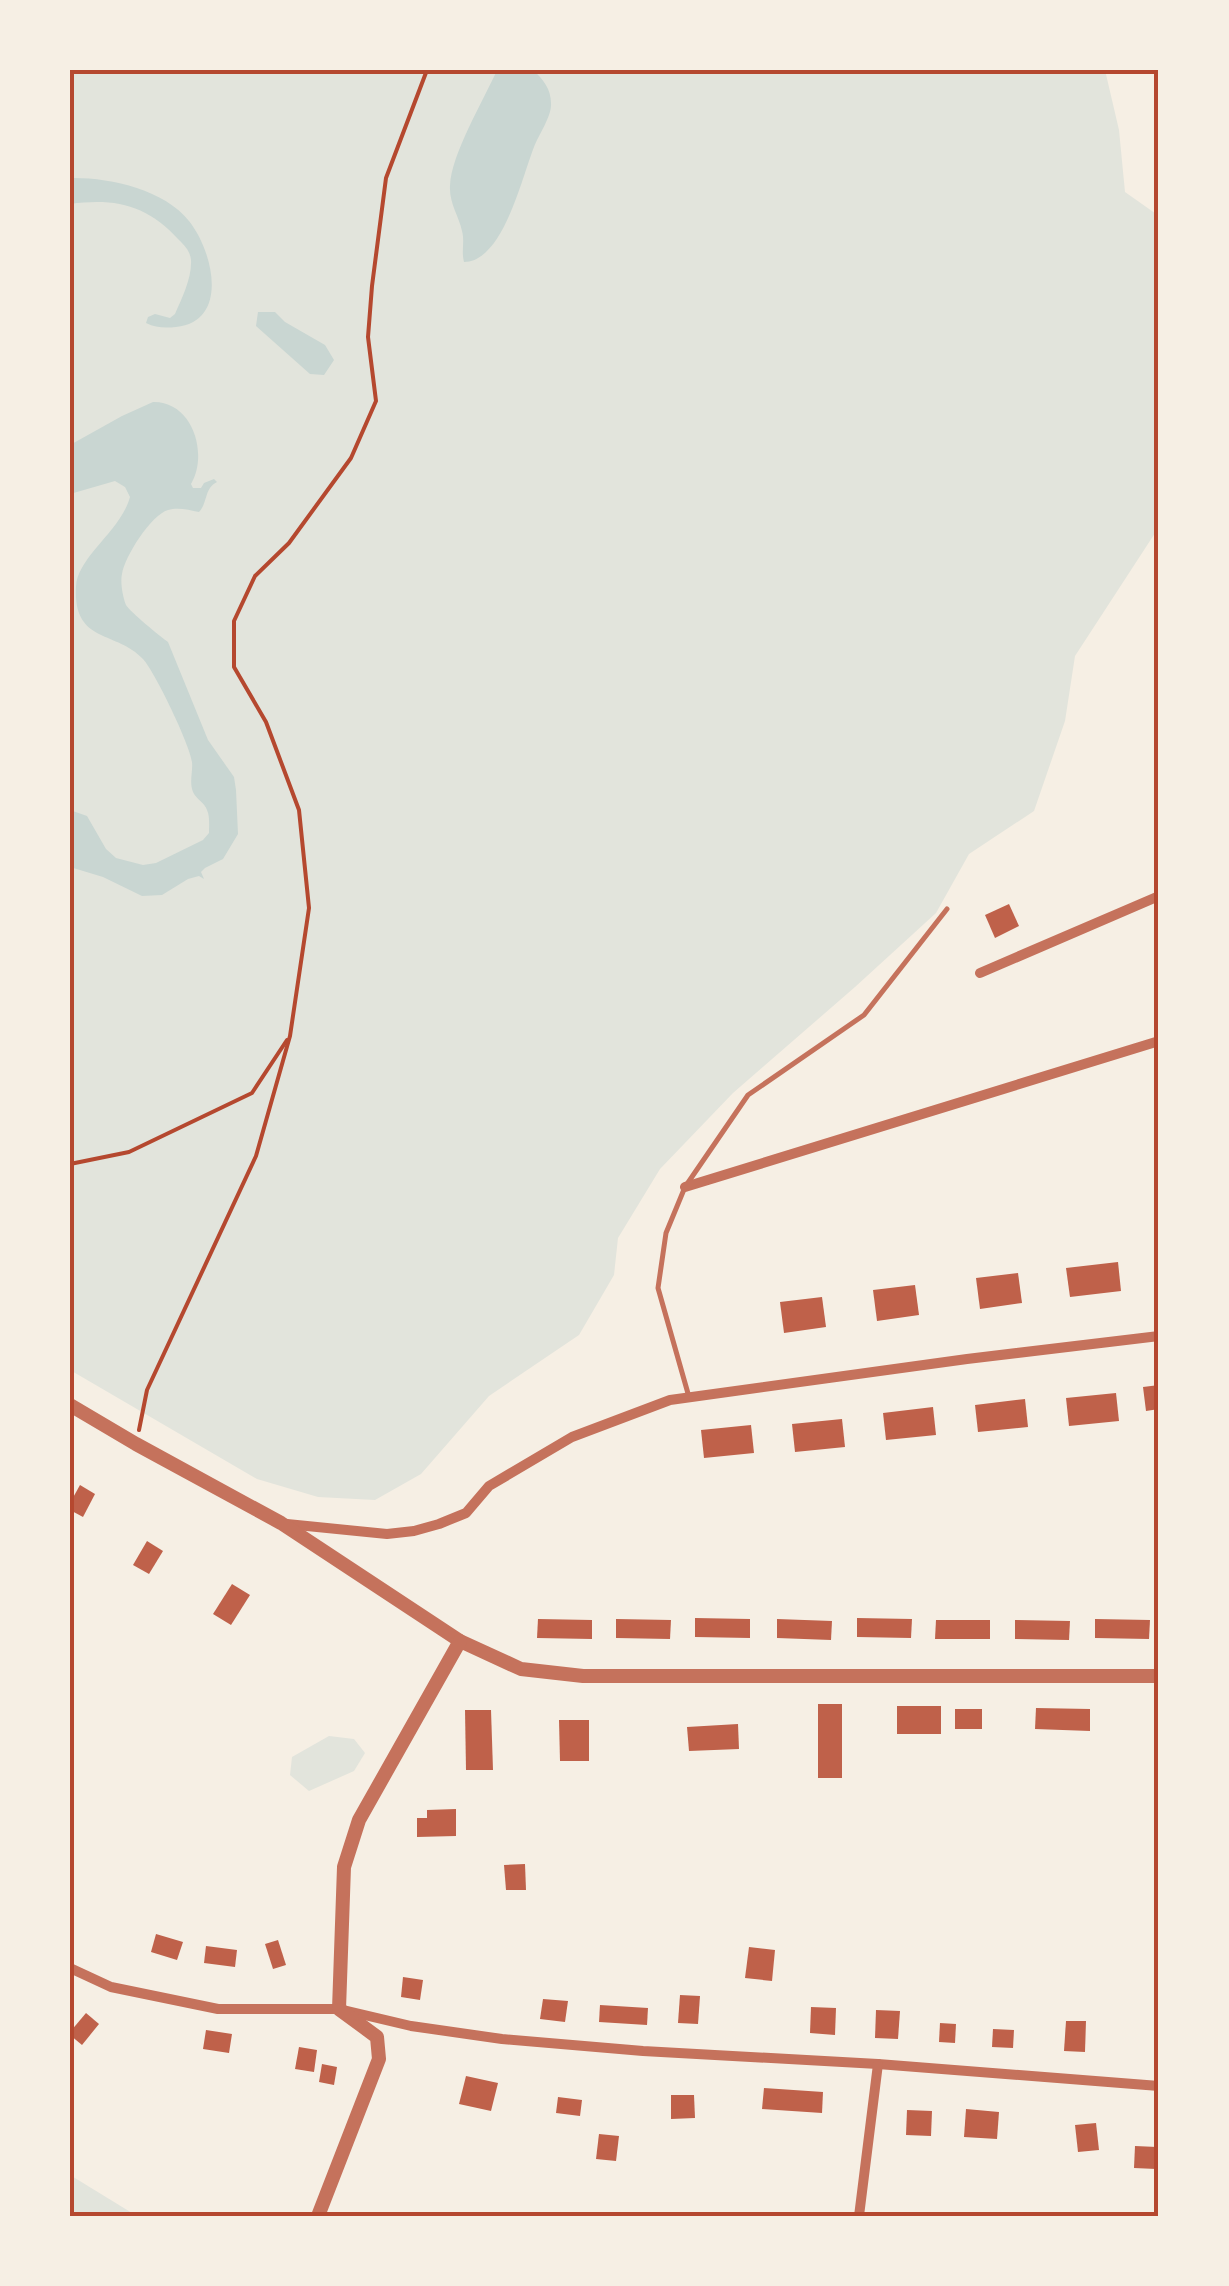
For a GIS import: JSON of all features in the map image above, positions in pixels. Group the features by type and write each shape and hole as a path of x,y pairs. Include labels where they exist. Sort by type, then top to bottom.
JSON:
{"street":[{"path":"980,973 1159,896"},
{"path":"685,1187 1159,1040"},
{"path":"281,1523 387,1534 440,1524 466,1513 489,1486 572,1437 670,1400 967,1358 1159,1336"},
{"path":"70,1405 281,1523 460,1640 521,1669 584,1676 1159,1676"},
{"path":"338,2009 344,1867 359,1820 460,1640"},
{"path":"70,1968 111,1987 218,2009 338,2009 411,2026 502,2039 1159,2086"},
{"path":"318,2216 379,2059 377,2037 338,2009"},
{"path":"859,2216 878,2064"}],"lane":[{"path":"689,1397 658,1288 666,1233 685,1187 748,1095 864,1015 948,909"}],"path":[{"path":"136,1444 147,1390 256,1156 290,1036 309,908 299,810 266,722 234,666 234,621 255,576 289,543 351,458 376,400 368,337 386,178 427,70"},
{"path":"70,1164 129,1152 252,1093 290,1036"}],"shaded area":[{"path":"70,70 1105,70 1119,130 1125,192 1159,216 1159,527 1075,656 1065,721 1034,811 969,854 936,913 733,1093 660,1169 618,1238 614,1275 579,1335 489,1396 421,1474 375,1500 318,1497 257,1479 70,1370"},
{"path":"497,70 533,70 548,89 551,108 500,234 478,258 464,262 461,225 450,192 452,173"},
{"path":"70,178 134,187 165,201 189,221 210,266 210,299 204,312 193,322 176,327 146,323 155,314 170,318 175,314 190,274 188,251 167,228 143,212 102,202 70,204"},
{"path":"258,312 275,312 325,345 334,360 324,375 310,374 256,326"},
{"path":"153,402 178,410 193,431 198,458 193,488 201,488 214,479 217,482 199,512 168,510 147,528 124,566 123,594 128,608 168,642 208,740 234,777 238,834 223,859 201,872 204,879 188,879 162,895 142,896 103,877 70,867 70,810 87,816 106,849 116,858 143,865 156,863 203,840 209,833 209,815 193,792 192,762 185,741 148,666 132,650 98,634 81,618 77,605 78,576 118,521 130,497 125,487 115,481 70,494 70,445"},
{"path":"329,1736 354,1739 365,1753 354,1771 309,1791 290,1775 292,1757"},
{"path":"70,2175 132,2213 136,2216 70,2216"}],"building":[{"path":"1009,904 1019,926 995,938 985,915"},
{"path":"1118,1262 1121,1291 1070,1297 1066,1268"},
{"path":"1018,1273 1022,1303 980,1309 976,1278"},
{"path":"915,1285 919,1315 877,1321 873,1290"},
{"path":"822,1297 826,1327 784,1333 780,1302"},
{"path":"1159,1385 1159,1409 1146,1411 1143,1387"},
{"path":"1116,1393 1119,1421 1069,1426 1066,1398"},
{"path":"1025,1399 1028,1427 978,1432 975,1405"},
{"path":"933,1407 936,1435 886,1440 883,1413"},
{"path":"842,1419 845,1447 795,1452 792,1424"},
{"path":"751,1425 754,1453 704,1458 701,1430"},
{"path":"80,1485 95,1494 83,1517 70,1510"},
{"path":"147,1541 163,1551 149,1574 133,1565"},
{"path":"232,1584 250,1595 231,1625 213,1614"},
{"path":"695,1618 750,1619 750,1638 695,1637"},
{"path":"857,1618 912,1619 911,1638 857,1637"},
{"path":"538,1619 592,1620 592,1639 537,1638"},
{"path":"616,1619 671,1620 670,1639 616,1638"},
{"path":"777,1619 832,1621 831,1640 777,1638"},
{"path":"1095,1619 1150,1620 1149,1639 1095,1638"},
{"path":"936,1620 990,1620 990,1639 935,1639"},
{"path":"1015,1620 1070,1621 1069,1640 1015,1639"},
{"path":"818,1704 842,1704 842,1778 818,1778"},
{"path":"897,1706 941,1706 941,1734 897,1734"},
{"path":"1036,1708 1090,1709 1090,1731 1035,1729"},
{"path":"955,1709 982,1709 982,1729 955,1729"},
{"path":"465,1710 491,1710 493,1770 466,1770"},
{"path":"559,1720 589,1720 589,1761 560,1761"},
{"path":"738,1724 739,1749 689,1751 687,1727"},
{"path":"456,1809 456,1836 417,1837 417,1818 427,1818 427,1810"},
{"path":"525,1864 526,1890 506,1890 504,1865"},
{"path":"156,1934 183,1942 177,1960 151,1952"},
{"path":"278,1940 286,1965 273,1969 265,1944"},
{"path":"206,1946 237,1950 235,1967 204,1963"},
{"path":"749,1947 775,1950 772,1981 745,1978"},
{"path":"403,1977 423,1980 420,2000 401,1997"},
{"path":"680,1995 700,1996 698,2024 678,2023"},
{"path":"543,1999 568,2001 565,2022 540,2019"},
{"path":"600,2005 648,2008 647,2025 599,2022"},
{"path":"811,2007 836,2008 835,2035 810,2033"},
{"path":"876,2010 900,2011 898,2039 875,2038"},
{"path":"86,2013 99,2024 82,2045 70,2032"},
{"path":"1066,2021 1086,2021 1085,2052 1064,2051"},
{"path":"940,2023 956,2024 955,2043 939,2042"},
{"path":"993,2029 1014,2030 1013,2048 992,2047"},
{"path":"206,2030 232,2034 229,2053 203,2049"},
{"path":"299,2047 317,2050 314,2072 295,2069"},
{"path":"322,2064 337,2067 334,2085 319,2082"},
{"path":"466,2076 498,2083 491,2111 459,2104"},
{"path":"764,2088 823,2092 822,2113 762,2109"},
{"path":"671,2095 694,2095 695,2118 671,2119"},
{"path":"558,2097 582,2100 580,2116 556,2113"},
{"path":"966,2109 999,2112 997,2139 964,2137"},
{"path":"907,2110 932,2111 931,2136 906,2135"},
{"path":"1096,2123 1099,2150 1078,2152 1075,2125"},
{"path":"599,2134 619,2136 616,2161 596,2159"},
{"path":"1135,2146 1157,2147 1156,2169 1134,2168"}]}
